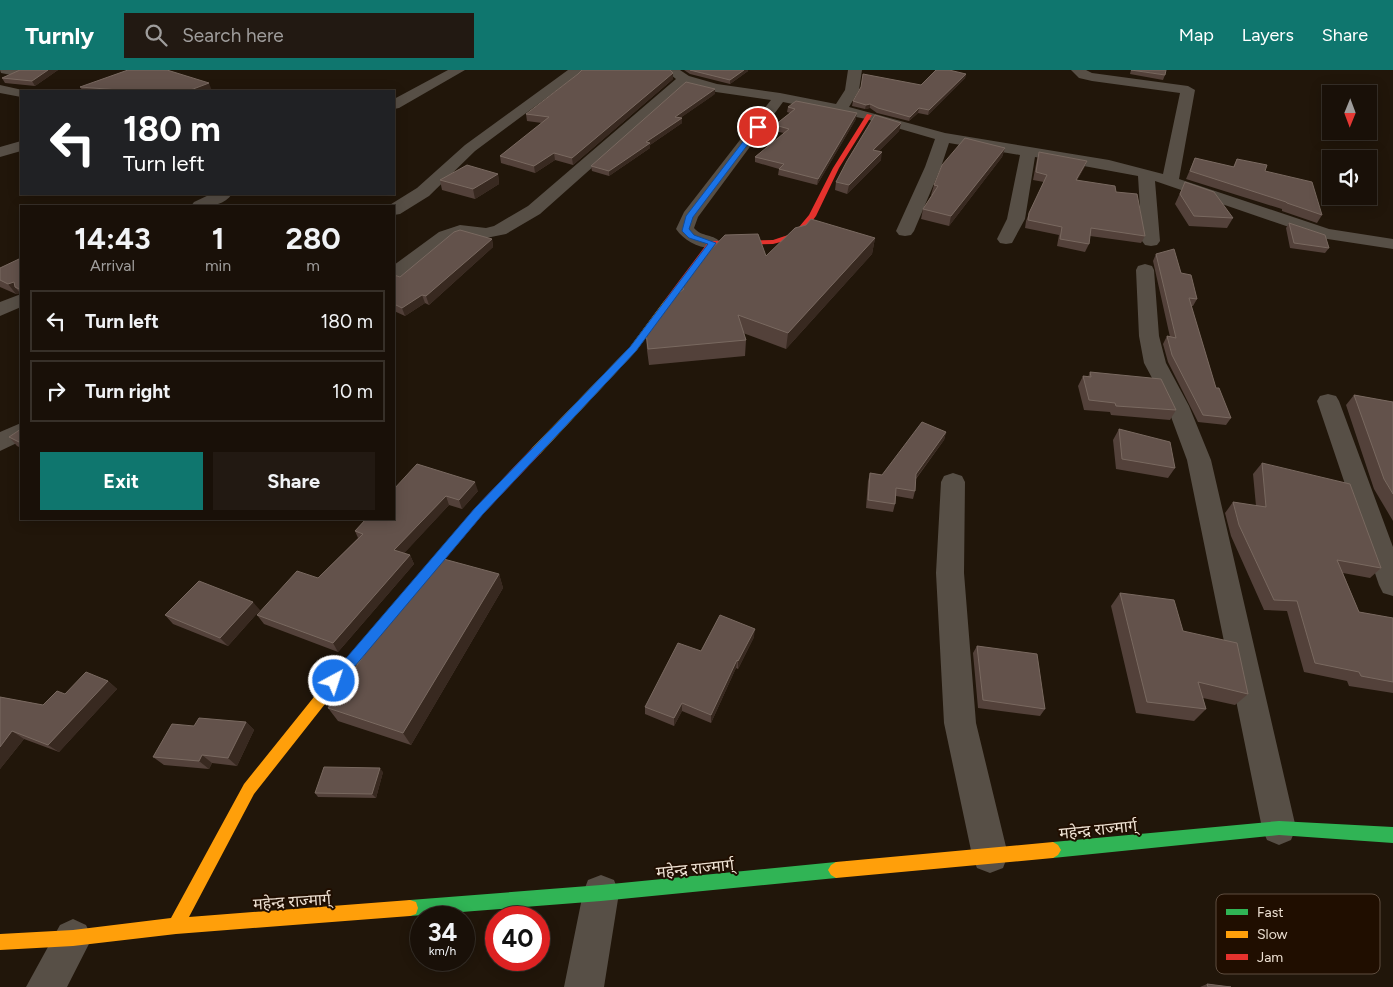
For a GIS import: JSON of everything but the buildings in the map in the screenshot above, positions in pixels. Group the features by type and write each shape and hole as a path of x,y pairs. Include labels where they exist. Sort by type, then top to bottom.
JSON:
{"main road":[{"path":"176,926 249,789 328,688 479,511 633,349 712,243 773,242 797,235 812,216 836,168 869,115"},
{"name":"महेन्द्र राज्मार्ग्","path":"0,942 73,938 176,926 601,893 1279,828 1393,835"}],"street":[{"path":"395,103 458,70"},
{"path":"395,209 423,192 470,148 577,70"},
{"path":"840,109 852,90 855,70"},
{"path":"1078,70 1084,75 1092,77 1188,84 1170,181"},
{"path":"0,79 14,71"},
{"path":"395,273 445,236 460,230 486,233 500,230 534,210 678,75 716,88 780,97 869,115 943,137 1146,173 1225,203 1327,234 1393,244"},
{"path":"0,89 20,93"},
{"path":"712,243 692,237 685,229 690,216 780,97"},
{"path":"904,231 933,167 943,137"},
{"path":"0,152 20,146"},
{"path":"1006,239 1016,219 1028,152"},
{"path":"1146,173 1151,242"},
{"path":"202,205 222,195"},
{"path":"1146,270 1149,336 1155,363 1178,406 1199,460 1279,828"},
{"path":"0,310 20,300"},
{"path":"1328,401 1393,585"},
{"path":"0,443 20,432"},
{"path":"953,482 950,574 960,723 990,855"},
{"path":"584,987 601,893"},
{"path":"46,987 73,938"}],"traffic: fast":[{"path":"1053,850 1279,828 1393,835"},
{"path":"435,906 601,893 836,870"}],"traffic: slow":[{"path":"536,451 633,349 667,303"},
{"path":"176,926 249,789 335,681 409,594"},
{"path":"836,870 1053,850"},
{"path":"0,942 73,938 176,926 410,908"}],"traffic: jam":[{"path":"667,303 712,243 773,242 797,235 812,216 836,168 869,115"},
{"path":"409,594 479,511 536,451"}],"route":[{"path":"334,681 479,511 633,349 712,243 692,237 685,229 690,216 758,127"}]}
